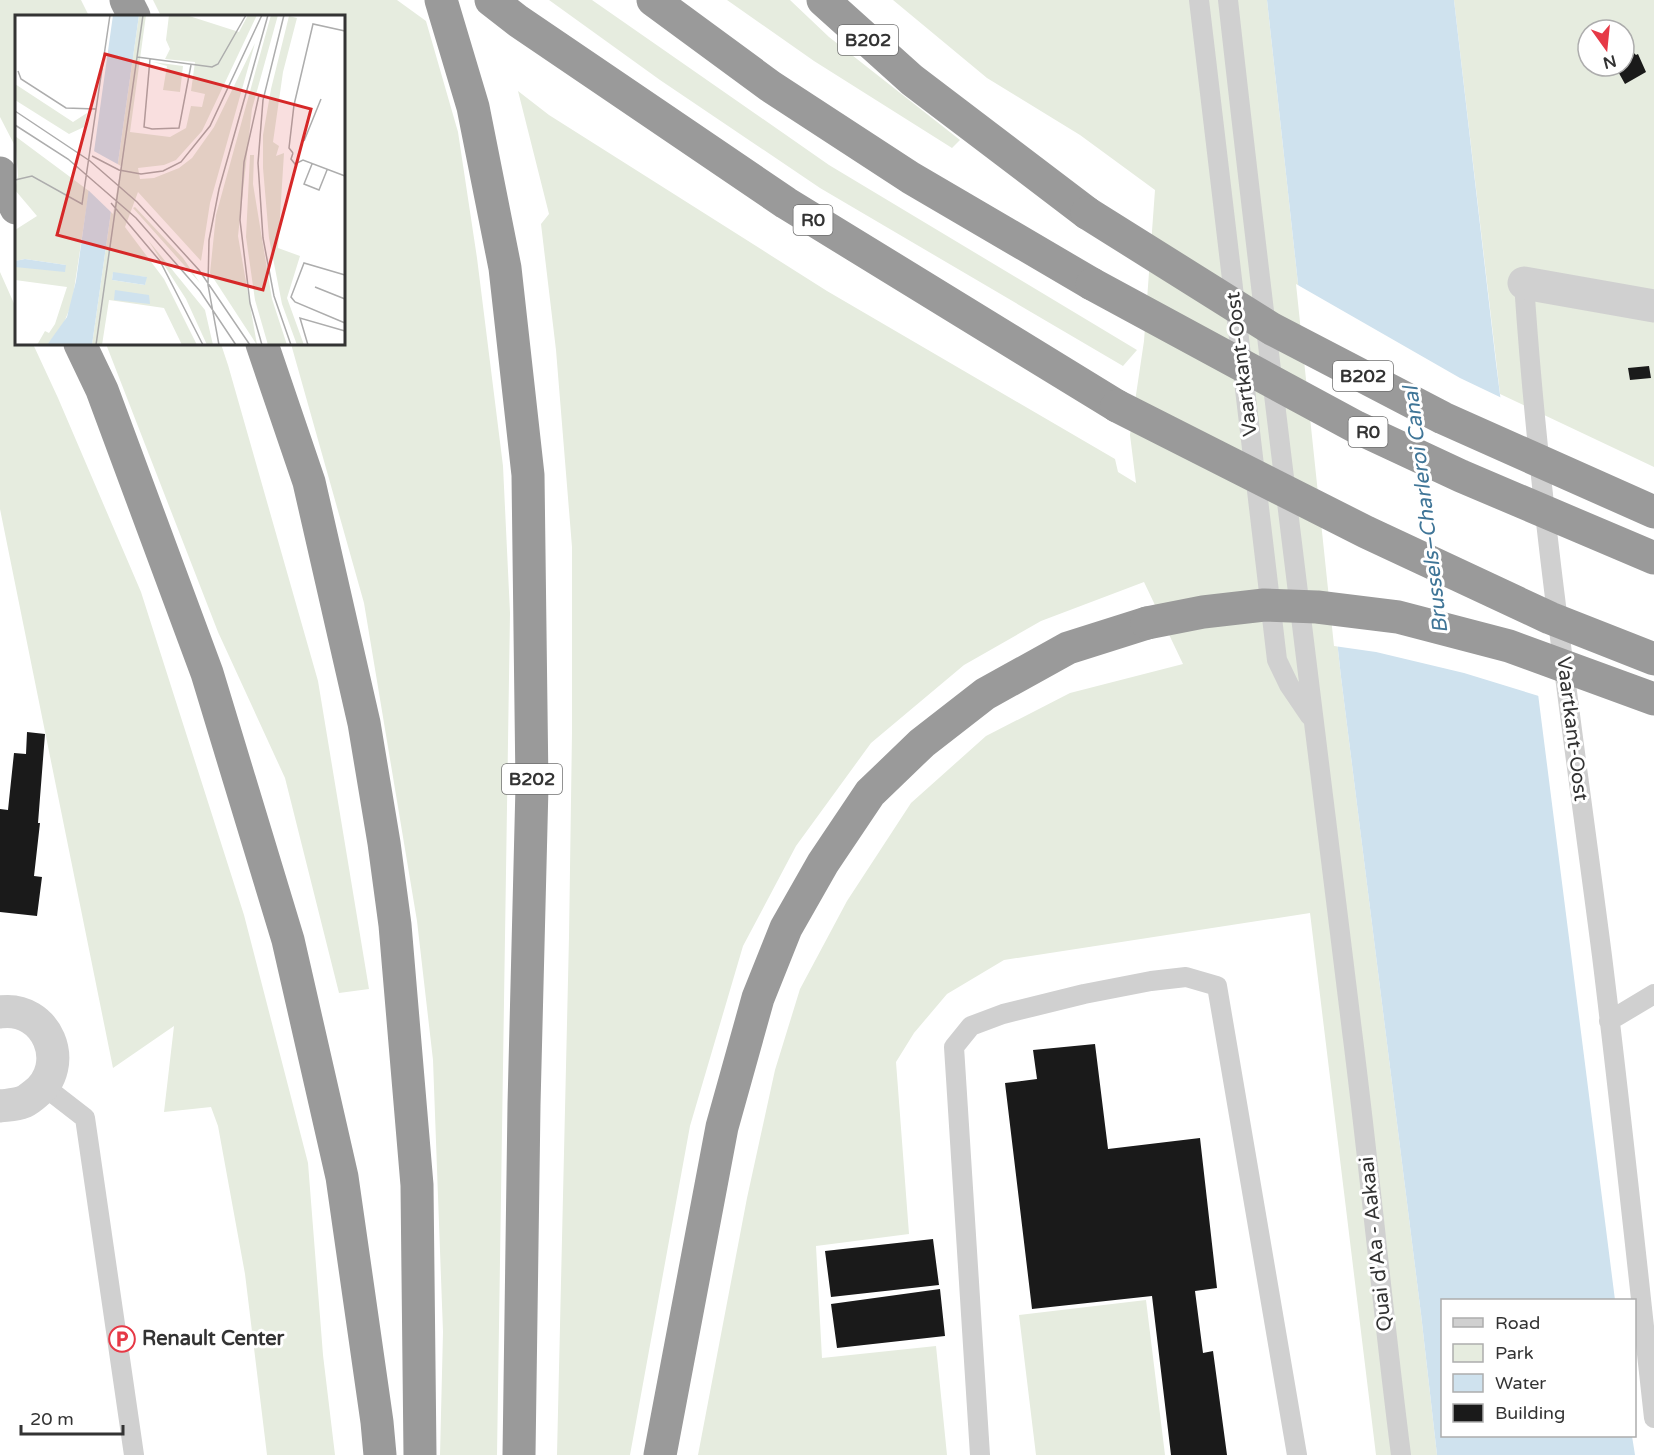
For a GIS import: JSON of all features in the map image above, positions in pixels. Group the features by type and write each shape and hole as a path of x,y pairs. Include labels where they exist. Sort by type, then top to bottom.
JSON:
{"highway":[{"path":"126,0 134,15"},
{"name":"B202","path":"441,0 472,107 505,268 528,475 532,786 524,1104 519,1455"},
{"name":"R0","path":"491,0 518,21 786,203 1117,406 1398,547 1550,618 1654,659"},
{"name":"R0","path":"653,0 770,86 911,178 1092,284 1356,427 1461,476 1654,558"},
{"name":"B202","path":"823,0 912,80 1087,213 1272,329 1443,418 1654,512"},
{"path":"0,173 15,206"},
{"path":"80,345 102,390 207,672 288,940 342,1177 380,1455"},
{"path":"262,345 309,482 364,723 384,843 395,925 417,1185 420,1455"},
{"path":"660,1455 722,1127 758,998 786,928 823,863 870,793 922,743 985,694 1068,648 1147,622 1203,612 1264,605 1317,607 1398,617 1509,646 1654,699"}],"street":[{"path":"1524,283 1654,306"},
{"path":"0,1012 11,1011 34,1019 50,1039 54,1064 45,1087 25,1102 0,1106"}],"lane":[{"name":"Vaartkant-Oost","path":"1199,0 1277,660 1289,685 1312,719"},
{"name":"Vaartkant-Oost","path":"1228,0 1312,719 1353,1033"},
{"name":"Vaartkant-Oost","path":"1524,283 1531,384 1551,574 1602,959 1654,1418"},
{"path":"980,1455 954,1047 971,1026 1003,1014 1084,994 1151,981 1186,977 1217,986 1297,1455"},
{"path":"1609,1021 1654,994"},
{"name":"Quai d'Aa - Aakaai","path":"1353,1033 1401,1455"},
{"path":"45,1087 86,1118 134,1455"}],"green space":[{"path":"0,0 81,0 88,15 15,15 15,146 0,117"},
{"path":"153,0 397,0 426,21 458,132 477,258 503,466 510,613 497,1455 440,1455 443,1332 433,1060 417,921 364,603 291,345 345,345 345,15 160,15"},
{"path":"549,0 592,0 829,165 1137,350 1123,366 820,188 660,80"},
{"path":"727,0 790,0 829,37 960,140 952,148 814,61"},
{"path":"893,0 1267,0 1341,677 1437,1455 1376,1455 1310,913 1004,960 947,994 914,1033 896,1062 909,1234 816,1246 822,1358 936,1346 947,1455 698,1455 747,1198 775,1070 800,989 847,901 911,803 986,736 1070,693 1183,664 1144,582 1041,621 964,665 871,743 796,846 743,946 690,1126 630,1455 557,1455 569,937 572,547 556,350 541,224 549,214 518,91 549,115 827,291 1115,459 1118,472 1136,483 1130,435 1144,341 1155,190 1080,135 987,78"},
{"path":"1454,0 1654,0 1654,467 1500,394"},
{"path":"0,272 15,306 15,345 33,345 141,592 244,915 308,1163 323,1355 335,1455 267,1455 245,1274 218,1126 211,1107 164,1112 174,1026 113,1068 0,509"},
{"path":"106,345 221,345 318,681 369,989 339,993 285,778 218,632"},
{"path":"1146,1300 1165,1455 1036,1455 1019,1315"}],"water":[{"name":"Brussels–Charleroi Canal","path":"1267,0 1454,0 1496,363 1615,1299 1441,1299 1441,1437 1632,1437 1635,1455 1437,1455 1341,677"}],"pier":[{"path":"1296,284 1460,378 1504,399 1542,697 1464,673 1376,652 1334,646"}],"building":[{"path":"1638,54 1646,72 1636,78 1636,55"},
{"path":"1622,78 1636,78 1625,84"},
{"path":"1649,366 1651,378 1630,380 1628,368"},
{"path":"27,732 45,734 38,823 40,823 34,876 42,877 37,916 0,912 0,809 8,810 14,753 26,754"},
{"path":"1095,1044 1108,1149 1200,1138 1217,1288 1195,1291 1203,1353 1213,1351 1227,1455 1171,1455 1152,1296 1032,1309 1005,1083 1037,1079 1033,1050"},
{"path":"933,1239 939,1285 831,1297 825,1251"},
{"path":"940,1289 945,1336 837,1348 831,1304"}],"place":[{"name":"Renault Center","path":"122,1339"}]}
